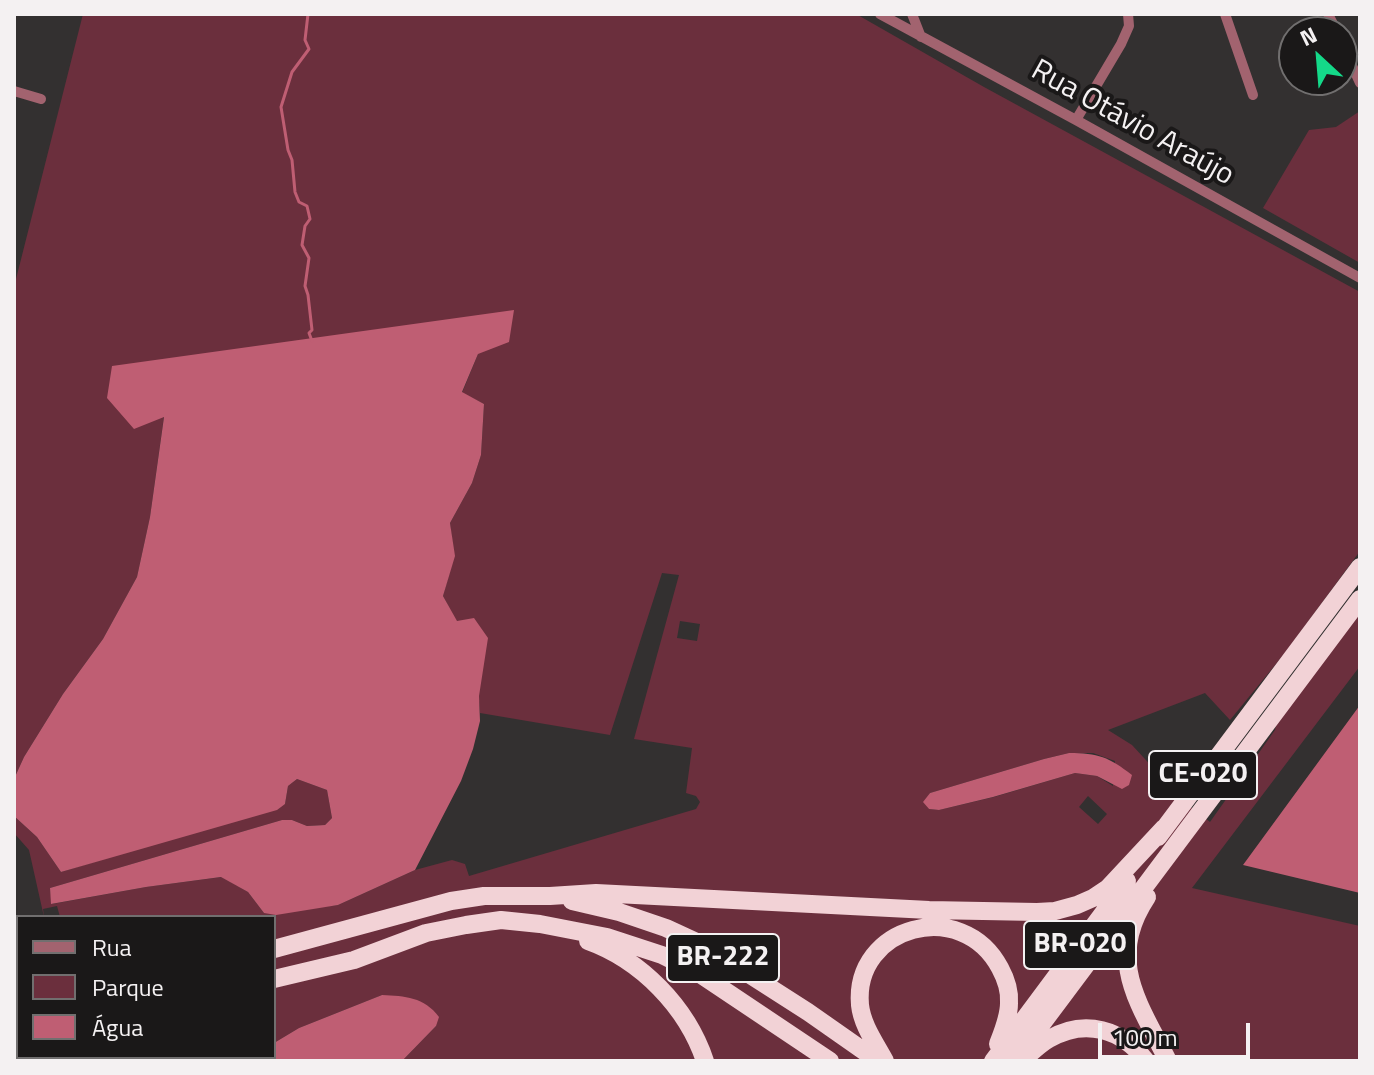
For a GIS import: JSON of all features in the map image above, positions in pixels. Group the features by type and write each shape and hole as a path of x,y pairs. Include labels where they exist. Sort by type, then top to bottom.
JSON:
{"highway":[{"name":"CE-020","path":"1164,828 1360,567"},
{"name":"CE-020","path":"1168,855 1360,599"},
{"path":"466,925 550,896 576,894 929,910 1055,911 1077,905 1108,888 1164,828"},
{"name":"BR-020","path":"992,1061 1164,828"},
{"path":"1168,855 1159,880 1135,921 1126,951 1127,969 1135,996 1168,1061"},
{"name":"BR-020","path":"1014,1061 1168,855"},
{"name":"BR-222","path":"276,948 451,901 484,896 550,896 631,916 705,946 878,1061"},
{"name":"BR-222","path":"276,979 354,960 426,933 501,920 540,924 607,937 662,955 700,974 830,1061"},
{"path":"540,924 601,946 644,973 690,1027 705,1061"},
{"path":"885,1061 860,1009 865,973 873,958 900,934 933,925 957,930 982,944 993,955 1002,972 1009,989 1010,1005 992,1061"},
{"path":"1022,1061 1051,1037 1084,1028 1105,1030 1126,1040 1146,1061"}],"street":[{"name":"Rua Otávio Araújo","path":"880,14 1360,278"},
{"path":"912,14 921,37"},
{"path":"1076,120 1121,44 1129,26 1128,14"},
{"path":"1225,14 1253,95"},
{"path":"14,91 41,99"}],"green space":[{"path":"83,14 856,14 1360,292 1360,551 1285,653 1230,720 1205,693 1108,730 1132,745 1169,790 1210,822 1275,730 1277,721 1360,610 1360,666 1192,888 1360,926 1360,1061 402,1061 436,1026 382,995 299,1028 276,1042 276,915 59,915 57,906 43,909 44,915 29,850 14,833 14,816 37,837 61,872 285,804 288,786 297,779 327,790 332,818 325,825 307,826 282,820 50,888 52,904 222,877 248,892 264,913 338,905 415,870 452,860 465,864 469,876 696,809 700,802 696,796 686,793 692,748 634,739 679,575 662,573 610,735 480,713 468,653 443,596 454,556 450,523 472,483 481,455 484,404 462,393 478,354 164,416 150,517 137,577 103,639 63,694 14,779 14,287","holes":["680,621 700,624 697,641 677,638","1069,753 1093,753 1115,761 1113,786 1097,776 1075,773 939,810 929,809 924,802 930,793","1088,796 1107,814 1098,824 1079,807"]},
{"path":"1360,111 1360,263 1263,208 1309,130 1336,127"},
{"path":"14,1016 16,1059 133,1059 14,1061"},
{"path":"133,1059 258,1059 258,1061"}],"water":[{"path":"514,310 509,342 478,354 462,392 484,404 481,455 472,483 450,523 455,556 443,596 457,621 474,618 488,638 479,696 480,721 461,781 415,870 338,905 276,915 264,913 248,892 221,877 51,904 50,888 282,820 307,826 325,825 332,818 327,790 297,779 288,786 285,804 277,810 61,872 37,837 14,816 14,779 24,757 63,694 103,639 137,577 150,517 164,417 134,429 107,398 112,366"},
{"path":"1360,705 1360,893 1243,865"},
{"path":"1069,753 1096,755 1110,760 1132,775 1129,785 1122,789 1097,776 1075,773 939,810 929,809 923,802 930,793"},
{"path":"382,995 420,1002 439,1017 436,1026 402,1061 258,1061 276,1059 276,1042 299,1028"}],"waterway":[{"path":"308,14 305,40 309,49 292,72 281,107 295,192 299,202 307,206 310,219 305,226 302,245 309,258 305,286 312,341"}]}
